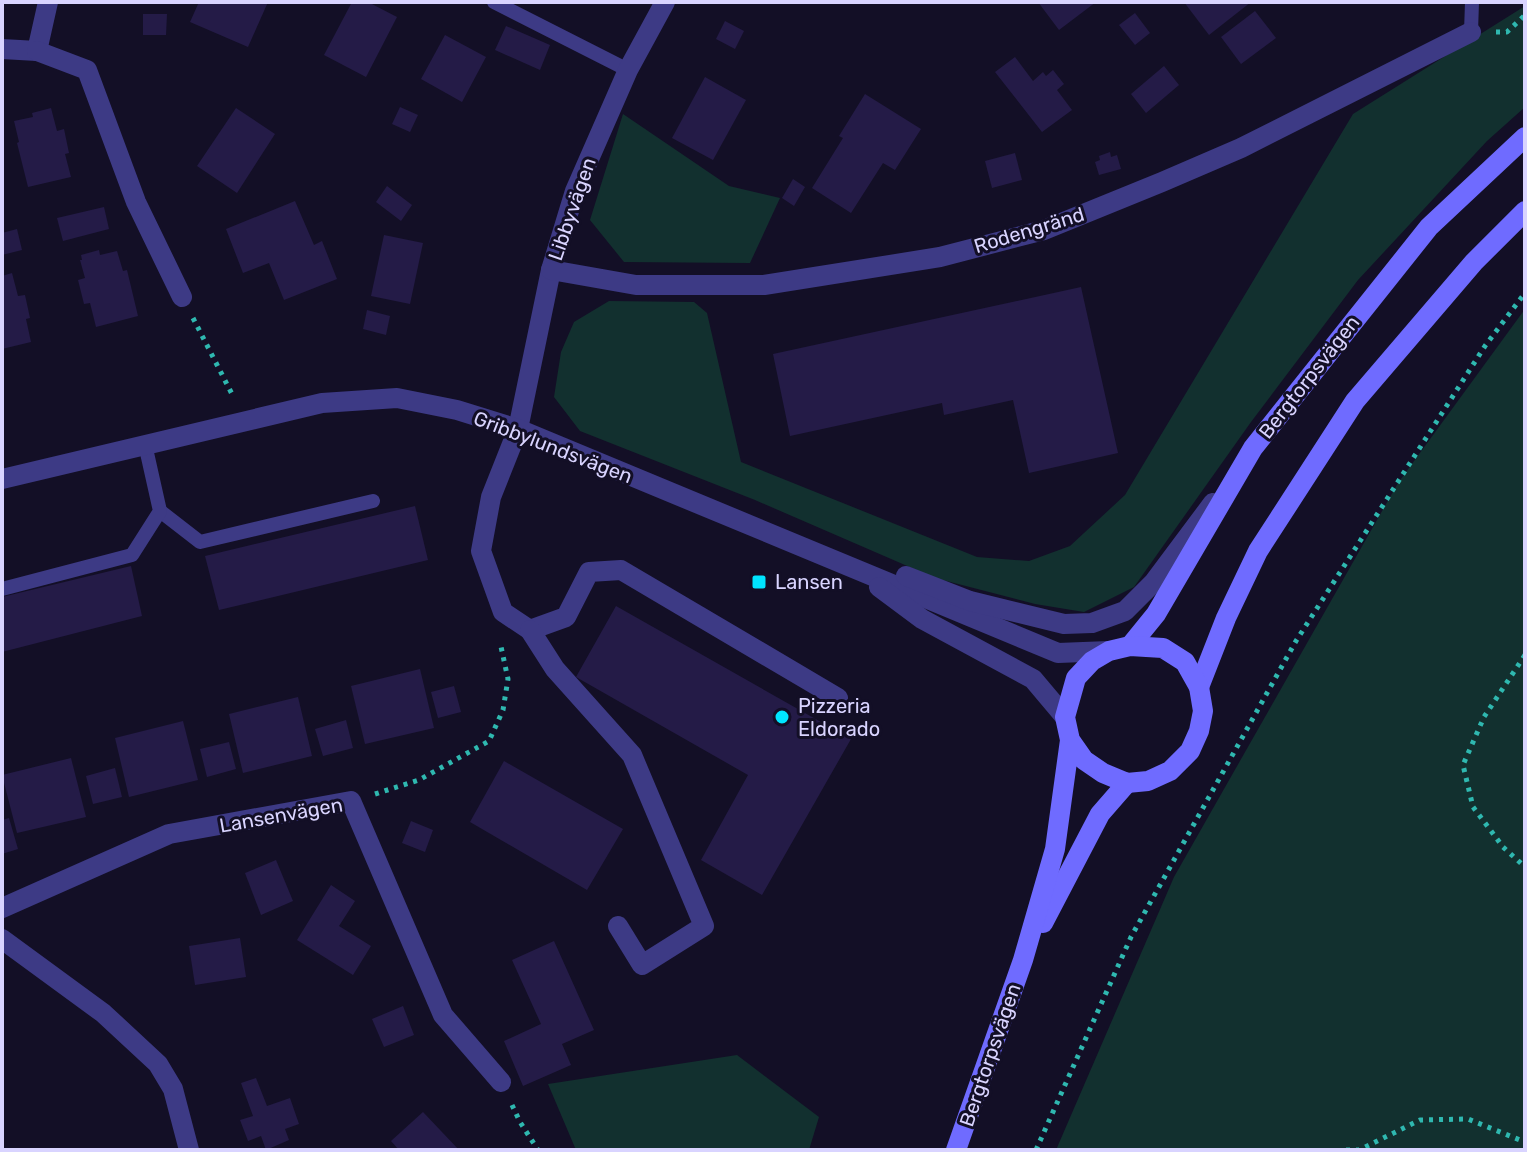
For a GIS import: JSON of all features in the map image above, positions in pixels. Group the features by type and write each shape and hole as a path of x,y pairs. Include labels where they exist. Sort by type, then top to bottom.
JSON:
{"main road":[{"name":"Bergtorpsvägen","path":"1130,646 1156,614 1253,448 1429,227 1525,137"},
{"path":"1070,740 1084,760 1103,773 1127,783 1148,781 1170,771 1190,751 1203,711 1199,687 1226,618 1258,551 1355,401 1474,262 1525,211"},
{"name":"Bergtorpsvägen","path":"956,1150 1023,960 1055,849 1070,740 1065,717 1076,678 1092,661 1109,651 1130,646 1163,648 1185,662 1199,687"},
{"name":"Bergtorpsvägen","path":"1023,960 1100,814 1127,783"}],"street":[{"path":"37,51 48,2"},
{"name":"Libbyvägen","path":"618,926 642,965 704,926 632,755 555,669 530,630 503,612 481,551 491,497 518,429 551,270 575,191 628,70 665,2"},
{"name":"Rodengränd","path":"551,270 636,285 764,285 940,257 1044,230 1202,165 1471,32"},
{"path":"2,49 37,51 87,70 136,202 182,297"},
{"name":"Gribbylundsvägen","path":"2,479 322,403 397,398 457,410 518,429 1058,653 1109,651"},
{"path":"856,570 907,577 970,601 1064,624 1092,623 1125,611 1154,582 1253,448"},
{"path":"530,630 566,617 589,572 621,570 838,698"},
{"name":"Gribbylundsvägen","path":"856,570 922,619 1033,679 1065,717"},
{"name":"Lansenvägen","path":"2,908 169,834 351,801 443,1015 501,1082"},
{"path":"2,939 103,1013 158,1064 173,1089 189,1150"}],"lane":[{"path":"494,2 628,70"},
{"path":"1471,32 1472,2"},
{"path":"145,444 160,511 200,542 373,501"},
{"path":"2,589 132,555 160,511"}],"path":[{"path":"1471,32 1507,32 1525,15"},
{"path":"1036,1150 1131,937 1296,641 1485,346 1525,293"},
{"path":"182,297 245,421"},
{"path":"351,801 419,780 489,741 503,710 508,679 500,640"},
{"path":"1525,655 1484,717 1463,765 1473,807 1503,847 1525,867"},
{"path":"501,1082 520,1122 538,1150"},
{"path":"1346,1150 1359,1150 1420,1120 1468,1119 1525,1142"}],"green space":[{"path":"1525,6 1525,107 1487,141 1358,280 1251,422 1134,587 1084,612 1035,604 935,578 755,500 580,431 554,397 561,352 574,322 609,301 694,302 707,313 741,462 977,557 1029,561 1070,546 1125,495 1353,114"},
{"path":"623,114 729,186 780,198 750,263 624,262 590,220"},
{"path":"1525,309 1525,1150 1056,1150 1174,877 1398,483"},
{"path":"737,1055 819,1117 809,1150 576,1150 548,1084"}],"building":[{"path":"199,2 268,2 248,47 190,22"},
{"path":"352,2 368,2 397,17 366,77 324,55"},
{"path":"1038,2 1096,2 1059,30"},
{"path":"1184,2 1251,2 1209,35"},
{"path":"1255,11 1276,38 1241,64 1221,37"},
{"path":"1135,13 1150,33 1135,45 1119,25"},
{"path":"143,14 167,14 166,35 143,35"},
{"path":"725,21 744,31 735,49 716,39"},
{"path":"506,26 550,45 540,70 495,50"},
{"path":"445,35 486,57 462,102 421,79"},
{"path":"1015,57 1033,81 1043,72 1046,76 1053,70 1064,84 1057,90 1072,110 1042,132 995,72"},
{"path":"1164,66 1179,85 1146,113 1131,94"},
{"path":"705,77 746,100 713,160 672,138"},
{"path":"865,94 921,129 895,170 883,163 851,213 812,188 843,138 839,136"},
{"path":"400,107 418,115 410,132 392,124"},
{"path":"51,108 57,131 64,129 69,153 65,154 71,177 28,187 14,121 33,117 32,113"},
{"path":"236,108 275,134 237,193 197,166"},
{"path":"1110,152 1111,157 1117,155 1121,169 1099,175 1095,162 1100,160 1099,156"},
{"path":"1015,153 1022,180 992,188 985,161"},
{"path":"793,179 805,187 794,206 782,198"},
{"path":"387,186 412,205 401,221 376,202"},
{"path":"295,201 314,245 322,241 337,279 284,300 269,263 243,273 226,229"},
{"path":"104,207 109,229 63,241 57,218"},
{"path":"17,229 22,250 2,255 2,233"},
{"path":"384,235 423,243 410,304 371,296"},
{"path":"99,250 100,255 117,251 123,271 127,270 138,316 96,327 90,303 84,304 78,280 85,278 81,255"},
{"path":"12,273 18,296 25,295 31,342 2,349 2,276"},
{"path":"1081,287 1118,453 1029,473 1013,400 944,415 942,403 790,436 773,354"},
{"path":"367,310 390,316 386,335 363,329"},
{"path":"415,506 428,560 219,610 205,556"},
{"path":"131,566 142,616 2,652 2,597"},
{"path":"616,606 851,739 762,895 701,860 748,775 576,677"},
{"path":"420,669 434,728 365,744 351,686"},
{"path":"454,686 461,712 438,718 431,692"},
{"path":"298,697 312,756 243,773 229,714"},
{"path":"346,720 353,748 323,756 315,729"},
{"path":"183,721 198,780 129,797 115,738"},
{"path":"229,742 236,769 207,777 200,749"},
{"path":"71,758 86,817 17,833 2,775"},
{"path":"504,761 623,829 587,890 470,822"},
{"path":"115,768 122,797 93,804 86,776"},
{"path":"9,818 18,849 2,854 2,820"},
{"path":"411,821 433,830 425,852 402,843"},
{"path":"276,860 293,901 261,915 245,873"},
{"path":"331,885 355,901 339,926 371,946 353,975 297,940"},
{"path":"240,938 246,977 195,985 189,946"},
{"path":"554,941 594,1030 562,1044 571,1065 523,1086 504,1041 541,1024 512,960"},
{"path":"403,1006 414,1035 384,1047 372,1019"},
{"path":"256,1078 267,1106 290,1098 299,1124 285,1129 289,1140 266,1150 261,1136 248,1141 240,1120 253,1116 241,1083"},
{"path":"423,1112 459,1150 399,1150 391,1141"}],"place":[{"name":"Lansen","path":"759,582"},
{"name":"Pizzeria Eldorado","path":"782,717"}]}
